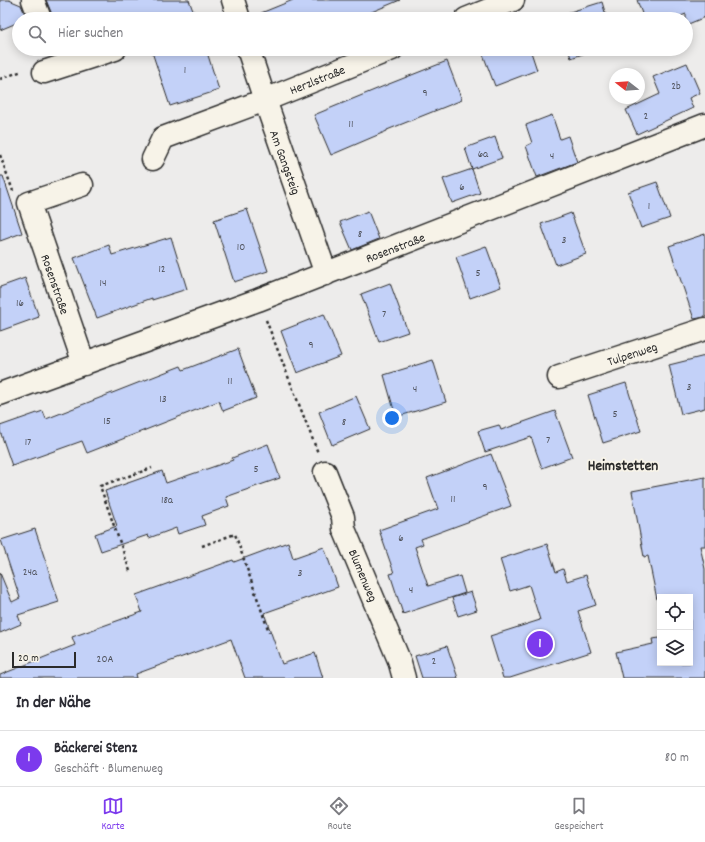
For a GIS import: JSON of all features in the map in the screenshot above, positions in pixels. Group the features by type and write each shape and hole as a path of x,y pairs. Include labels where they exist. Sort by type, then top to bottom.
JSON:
{"street":[{"path":"233,0 237,12"},
{"path":"483,12 513,0"},
{"path":"35,71 90,56"},
{"name":"Am Gangsteig","path":"250,56 264,100 326,274"},
{"name":"Herzlstraße","path":"153,159 163,138 374,56"},
{"name":"Rosenstraße","path":"0,394 258,300 705,125"},
{"path":"22,200 82,185"},
{"name":"Rosenstraße","path":"22,200 84,364"},
{"name":"Tulpenweg","path":"559,377 705,330"},
{"name":"Blumenweg","path":"325,472 343,517 344,529 399,660 404,678"}],"path":[{"path":"0,79 35,71"},
{"path":"0,155 22,200"},
{"path":"258,300 325,472"},
{"path":"130,571 100,486 152,468"},
{"path":"202,546 235,534 269,632"}],"building":[{"path":"0,0 9,0 21,5 24,12 12,12 12,25 0,30"},
{"path":"46,0 189,0 193,12 51,12"},
{"path":"293,0 400,0 372,12 263,12"},
{"path":"637,0 705,0 705,17 693,22 693,12 641,12"},
{"path":"602,2 605,12 570,12"},
{"path":"153,56 208,56 219,90 170,106"},
{"path":"484,56 532,56 537,70 495,86"},
{"path":"447,61 462,100 387,130 331,155 314,115"},
{"path":"687,63 700,93 689,98 693,108 637,134 626,110 639,104 645,104 645,101 660,94 653,77"},
{"path":"552,115 560,139 568,136 577,162 537,177 526,146 532,143 526,125"},
{"path":"495,137 502,158 472,169 465,148"},
{"path":"472,169 480,193 452,203 443,179"},
{"path":"0,176 3,176 22,233 0,241"},
{"path":"657,182 670,218 641,228 628,192"},
{"path":"247,209 268,271 234,282 214,220"},
{"path":"368,211 379,239 352,250 340,222"},
{"path":"571,213 586,254 556,265 541,224"},
{"path":"705,234 705,317 694,319 669,246"},
{"path":"171,237 187,289 152,300 152,298 97,318 74,258 109,245 112,255"},
{"path":"486,246 501,287 470,298 456,257"},
{"path":"25,278 39,317 0,331 0,287"},
{"path":"390,283 408,332 379,342 361,294"},
{"path":"324,314 341,356 297,373 281,331"},
{"path":"238,349 256,398 223,411 219,401 87,453 82,441 12,466 0,431 0,426 43,411 46,419 181,366 183,370"},
{"path":"705,356 705,408 681,414 669,365"},
{"path":"433,360 446,402 396,417 384,375"},
{"path":"626,383 641,431 603,443 588,395"},
{"path":"356,396 370,429 332,445 319,412"},
{"path":"555,411 572,457 542,468 531,437 485,452 478,431 499,425 501,430"},
{"path":"268,444 280,478 226,497 229,506 202,516 205,525 178,534 176,528 149,538 148,535 101,551 95,534 117,526 105,491 162,471 166,483 233,460 232,458"},
{"path":"491,454 511,506 421,539 423,544 415,547 428,586 460,576 465,593 403,614 390,574 394,573 379,530 438,509 427,478"},
{"path":"705,477 705,546 700,546 705,569 705,678 622,678 616,652 653,644 652,639 657,638 657,666 693,666 693,594 657,594 657,600 648,556 644,557 632,491"},
{"path":"35,529 59,602 18,615 21,624 0,633 0,573 12,602 20,598 1,540"},
{"path":"288,542 293,558 324,547 338,587 264,613 282,664 315,653 323,678 245,678 231,639 136,674 137,678 0,678 0,675 75,645 72,637 142,612 136,595"},
{"path":"547,544 556,572 563,569 567,581 586,575 596,605 578,611 591,652 510,678 503,678 490,636 540,620 529,585 510,591 500,559"},
{"path":"471,592 477,610 458,616 452,598"},
{"path":"447,646 458,678 422,678 415,656"}],"place":[{"name":"Bäckerei Stenz","path":"540,644"}],"district":[{"name":"Heimstetten","path":"623,465"}]}
